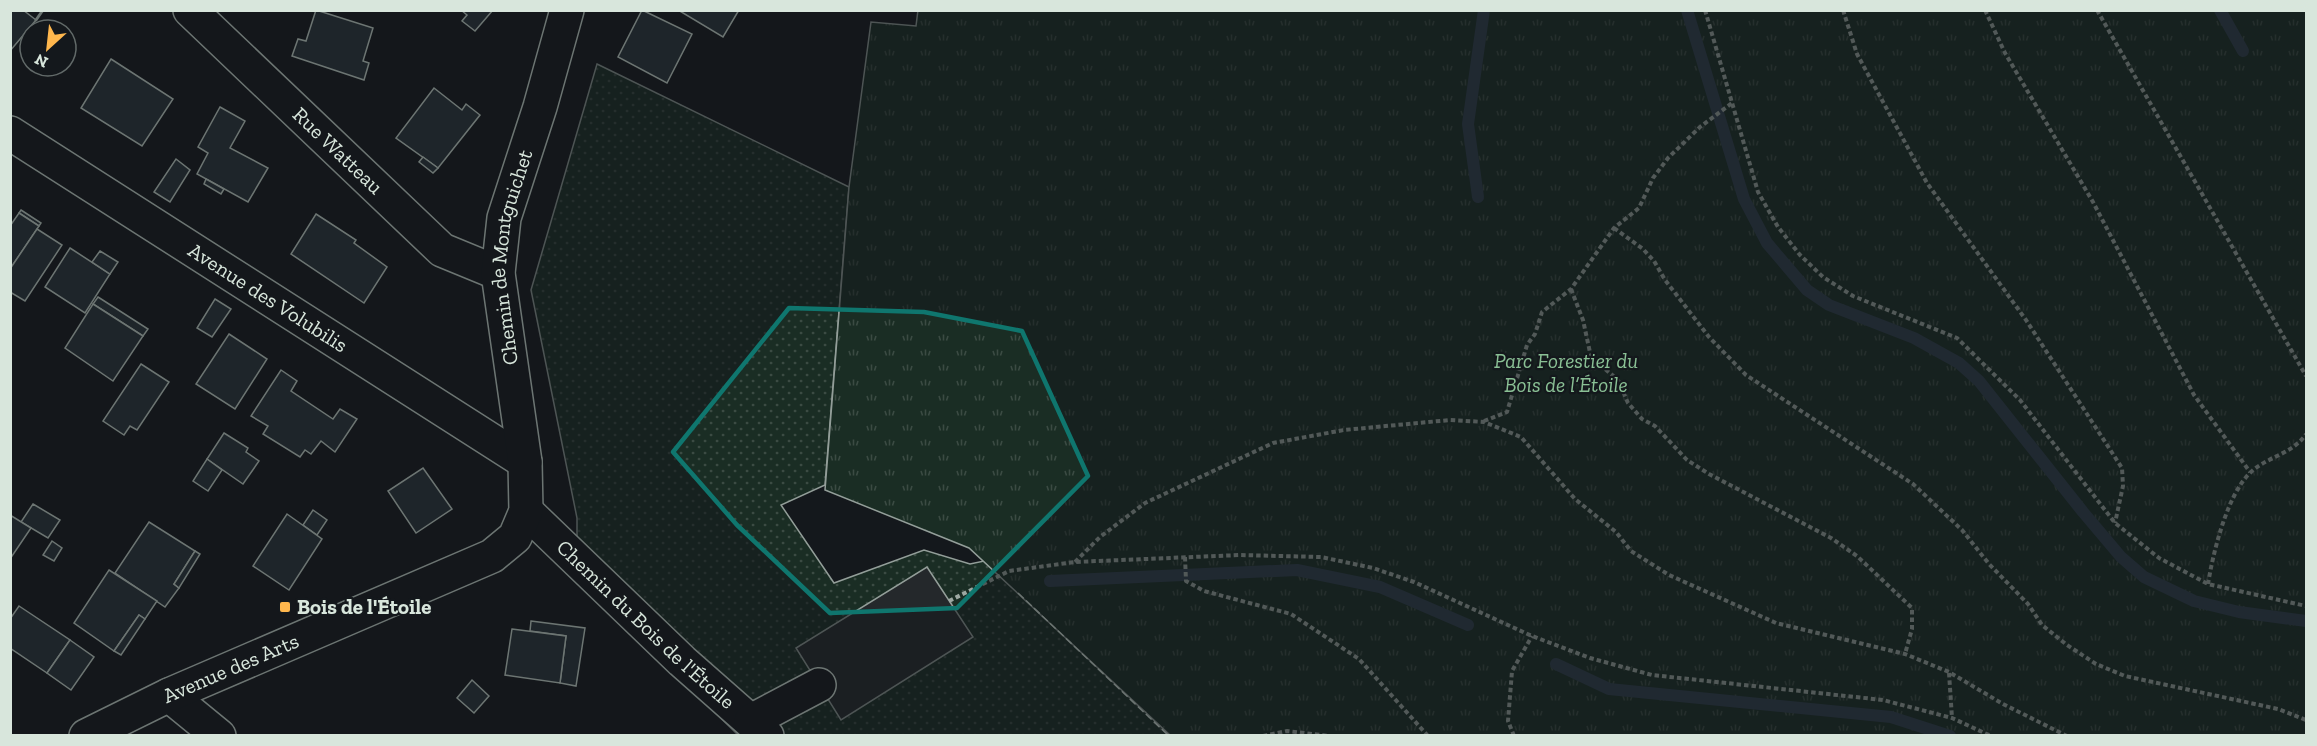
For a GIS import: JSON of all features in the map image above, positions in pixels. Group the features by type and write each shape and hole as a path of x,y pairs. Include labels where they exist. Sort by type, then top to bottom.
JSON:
{"street":[{"name":"Rue Watteau","path":"190,10 442,250 498,273"},
{"name":"Chemin de Montguichet","path":"526,511 525,462 498,273 504,218 540,107 567,10"},
{"name":"Avenue des Volubilis","path":"10,132 525,462"},
{"name":"Avenue des Arts","path":"86,735 169,695 492,556 515,537 526,511"},
{"name":"Chemin du Bois de l'Étoile","path":"526,511 682,661 759,728"},
{"path":"759,728 819,685"},
{"path":"169,695 219,735"}],"path":[{"path":"1705,10 1758,192 1778,227 1800,255 1824,277 1853,296 1957,338 2020,400 2115,523 2159,558 2208,584 2307,606"},
{"path":"1843,10 1857,54 1927,183 2026,320 2122,468 2123,486 2115,523"},
{"path":"1985,10 2005,53 2050,125 2098,211 2194,395 2250,472"},
{"path":"2097,10 2307,376"},
{"path":"1484,422 1507,412 1527,345 1535,334 1542,312 1571,289 1614,228 1639,208 1653,178 1668,158 1700,127 1732,103"},
{"path":"1614,228 1654,261 1665,280 1709,337 1746,375 1913,484 1962,530 1989,564 2028,604 2042,625 2067,645 2096,664 2125,676 2266,707 2307,720"},
{"path":"1571,289 1583,320 1591,357 1618,380 1628,403 1642,419 1655,426 1687,460 1709,474 1831,538 1857,556 1912,608 1912,629 1905,654"},
{"path":"1075,562 1100,537 1145,503 1273,443 1344,430 1450,420 1484,422 1521,437 1575,499 1616,532 1631,551 1669,575 1776,623 1905,654 1949,672 2003,704 2067,735"},
{"path":"2208,584 2213,553 2231,503 2250,472 2285,453 2302,441 2307,434"},
{"path":"949,601 1009,571 1075,562 1240,555 1321,557 1372,568 1414,582 1532,636 1590,658 1652,675 1882,700 1952,717 1991,735"},
{"path":"1185,557 1186,581 1204,591 1291,614 1359,659 1428,735"},
{"path":"1514,735 1508,722 1512,671 1532,636"},
{"path":"1949,672 1952,717"},
{"path":"1263,735 1287,731 1330,735"}],"highlighted area":[{"path":"789,308 924,312 1022,331 1088,476 957,608 830,613 737,525 673,452"}],"green space":[{"name":"Parc Forestier du Bois de l’Étoile","path":"918,10 2306,11 2306,735 1170,735 969,548 825,490 849,187 871,22 916,26"},
{"path":"597,64 849,187 825,485 781,505 834,583 924,550 970,564 984,561 1170,735 738,735 577,577 577,518 531,290"}],"shaded area":[{"path":"927,567 973,637 841,720 796,648"}],"building":[{"path":"10,10 23,10 33,18 18,18 18,41 10,51"},
{"path":"316,10 373,28 363,61 369,63 364,80 292,56 298,39 306,41"},
{"path":"461,10 493,10 475,31 462,21 467,15"},
{"path":"642,10 692,34 667,83 618,57"},
{"path":"678,10 739,10 723,37"},
{"path":"111,59 173,99 142,146 81,108"},
{"path":"434,88 462,110 466,104 480,115 438,168 396,138"},
{"path":"220,107 245,121 230,148 268,168 248,202 197,174 208,153 198,147"},
{"path":"423,157 438,168 433,173 419,162"},
{"path":"176,159 190,170 170,202 154,192"},
{"path":"206,179 224,189 221,194 204,184"},
{"path":"21,210 41,223 39,226 19,213"},
{"path":"19,213 39,226 10,269 10,226"},
{"path":"316,214 356,240 354,243 387,267 364,303 291,254"},
{"path":"37,229 62,245 25,301 10,292 10,269"},
{"path":"70,248 110,274 85,313 45,287"},
{"path":"100,251 118,262 110,274 92,262"},
{"path":"98,297 148,329 143,336 93,304"},
{"path":"215,299 231,309 212,337 197,328"},
{"path":"93,304 143,336 113,381 65,348"},
{"path":"229,334 267,359 235,409 196,384"},
{"path":"141,364 169,382 137,430 130,426 124,435 103,421"},
{"path":"281,370 297,381 291,391 333,419 340,409 357,419 335,452 321,441 311,454 305,450 300,457 263,434 268,426 251,416"},
{"path":"224,433 248,448 246,452 259,461 243,484 207,459"},
{"path":"207,459 222,470 208,491 193,481"},
{"path":"423,468 452,509 416,533 388,491"},
{"path":"33,504 60,520 48,538 21,522"},
{"path":"313,510 327,520 317,535 303,525"},
{"path":"287,514 322,539 289,590 253,566"},
{"path":"10,515 31,528 10,559"},
{"path":"149,522 195,551 174,584 179,588 165,607 115,573"},
{"path":"52,541 62,548 54,561 43,555"},
{"path":"195,551 200,554 179,588 174,584"},
{"path":"109,570 157,601 145,619 139,615 114,651 74,623"},
{"path":"19,606 70,640 47,673 10,648 10,619"},
{"path":"139,615 145,619 121,655 114,651"},
{"path":"531,621 585,628 576,686 560,683 566,636 530,631"},
{"path":"512,629 566,636 560,683 505,675"},
{"path":"70,640 94,657 71,690 47,673"},
{"path":"472,680 489,696 474,713 457,698"}],"waterway":[{"path":"1478,197 1468,124 1484,10"},
{"path":"1687,10 1744,199 1767,243 1807,290 1829,305 1914,338 1959,363 1979,381 2121,557 2144,577 2194,601 2239,612 2306,621"},
{"path":"2220,10 2243,51"},
{"path":"1050,581 1297,570 1380,587 1468,625"},
{"path":"1556,664 1609,689 1891,717 1950,736"}],"fence":[{"path":"1018,593 1169,736"}],"wall":[{"path":"37,18 43,10"}],"place":[{"name":"Bois de l'Étoile","path":"285,607"}]}
